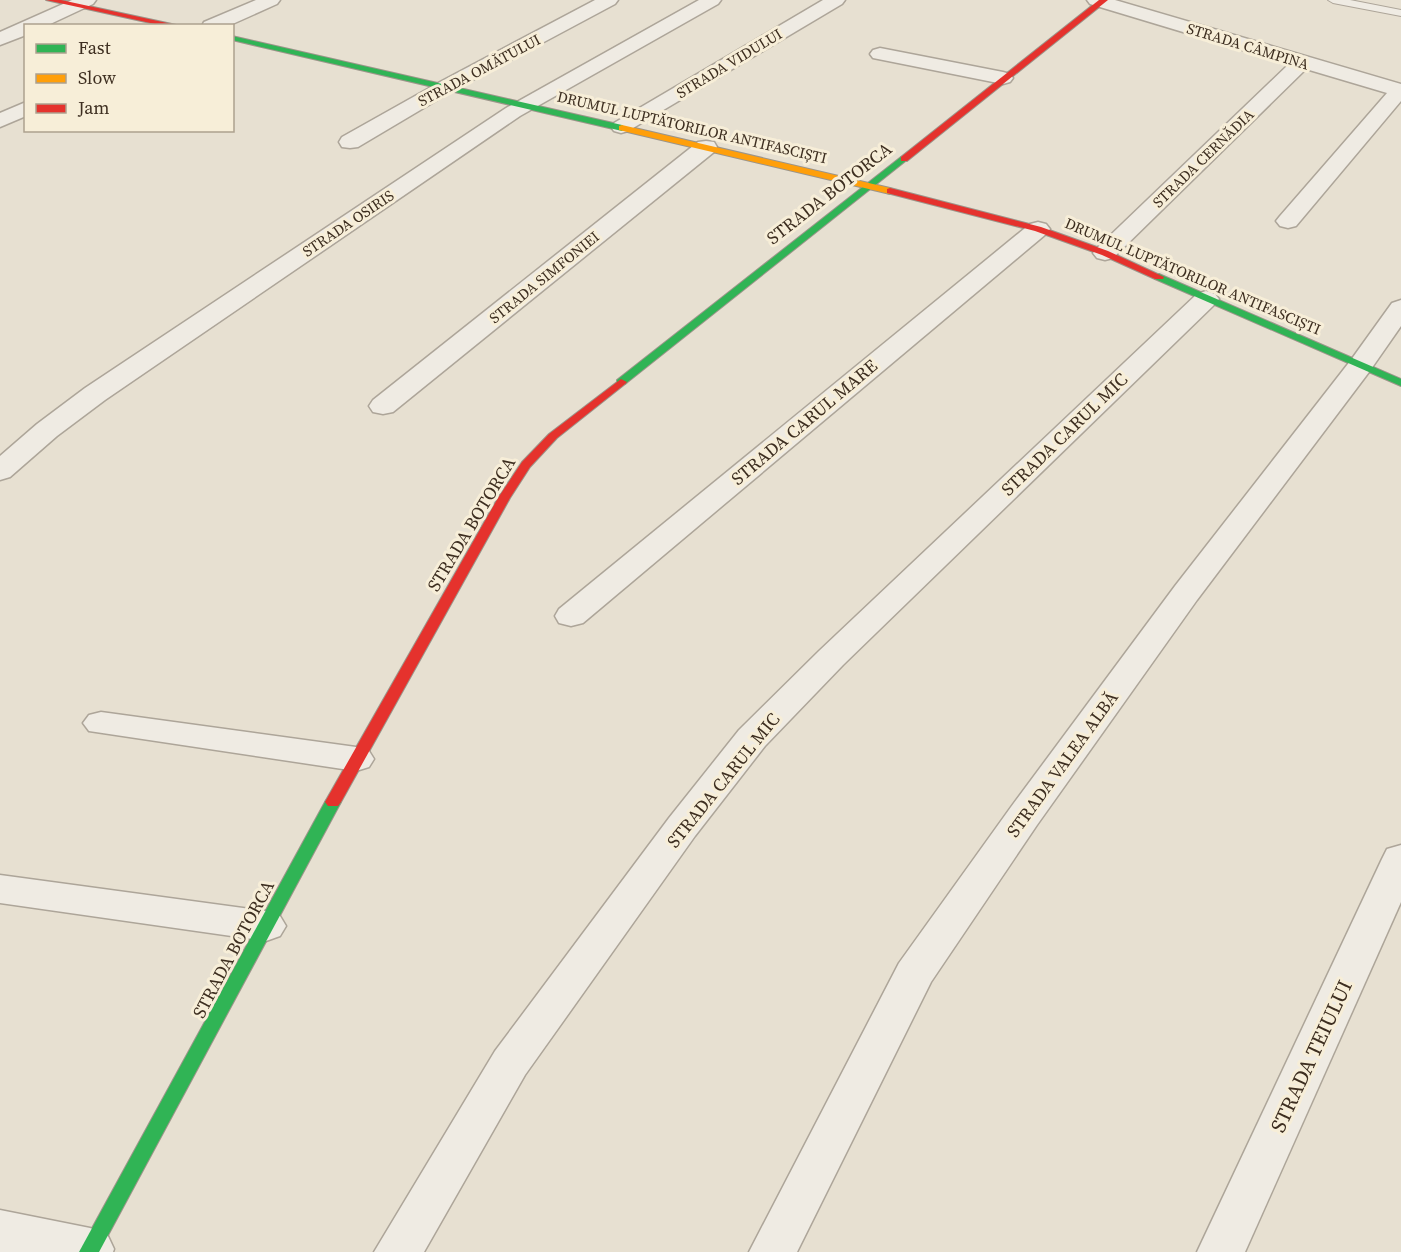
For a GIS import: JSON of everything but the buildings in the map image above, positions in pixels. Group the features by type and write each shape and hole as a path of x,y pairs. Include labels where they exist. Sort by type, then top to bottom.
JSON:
{"street":[{"path":"50,0 81,2 170,24"},
{"path":"217,24 271,0"},
{"name":"STRADA OMĂTULUI","path":"350,142 447,86 609,0"},
{"name":"STRADA OSIRIS","path":"0,471 47,430 95,394 525,104 712,0"},
{"name":"STRADA VIDULUI","path":"621,127 836,0"},
{"name":"STRADA CÂMPINA","path":"1100,1 1400,90"},
{"name":"STRADA BOTORCA","path":"89,1250 356,759 504,498 539,450 553,436 1100,1"},
{"path":"34,24 81,2"},
{"path":"0,39 24,28"},
{"name":"DRUMUL LUPTĂTORILOR ANTIFASCIȘTI","path":"234,38 867,185 1038,229 1105,253 1401,384"},
{"path":"898,41 1019,65"},
{"path":"880,54 1003,78"},
{"name":"STRADA CERNĂDIA","path":"1105,253 1302,62"},
{"path":"1288,221 1400,90"},
{"path":"0,121 24,109"},
{"name":"STRADA SIMFONIEI","path":"383,406 706,147"},
{"name":"STRADA CARUL MARE","path":"571,616 1038,229"},
{"name":"STRADA CARUL MIC","path":"398,1252 510,1063 682,827 752,738 831,658 1206,299"},
{"name":"STRADA VALEA ALBĂ","path":"773,1252 915,974 1024,816 1186,593 1360,366 1401,308"},
{"path":"101,723 356,759"},
{"name":"STRADA TEIULUI","path":"1221,1252 1401,859"},
{"path":"0,889 266,926"},
{"path":"0,1231 89,1250"}],"lane":[{"path":"1334,0 1401,13"}],"traffic: fast":[{"path":"234,38 622,128"},
{"path":"621,382 904,159"},
{"path":"1159,277 1401,383"},
{"path":"89,1252 333,802"}],"traffic: slow":[{"path":"622,128 890,191"}],"traffic: jam":[{"path":"50,0 168,24"},
{"path":"904,159 1104,0"},
{"path":"890,191 1038,229 1105,253 1159,277"},
{"path":"333,802 504,498 526,465 553,436 621,382"}]}
